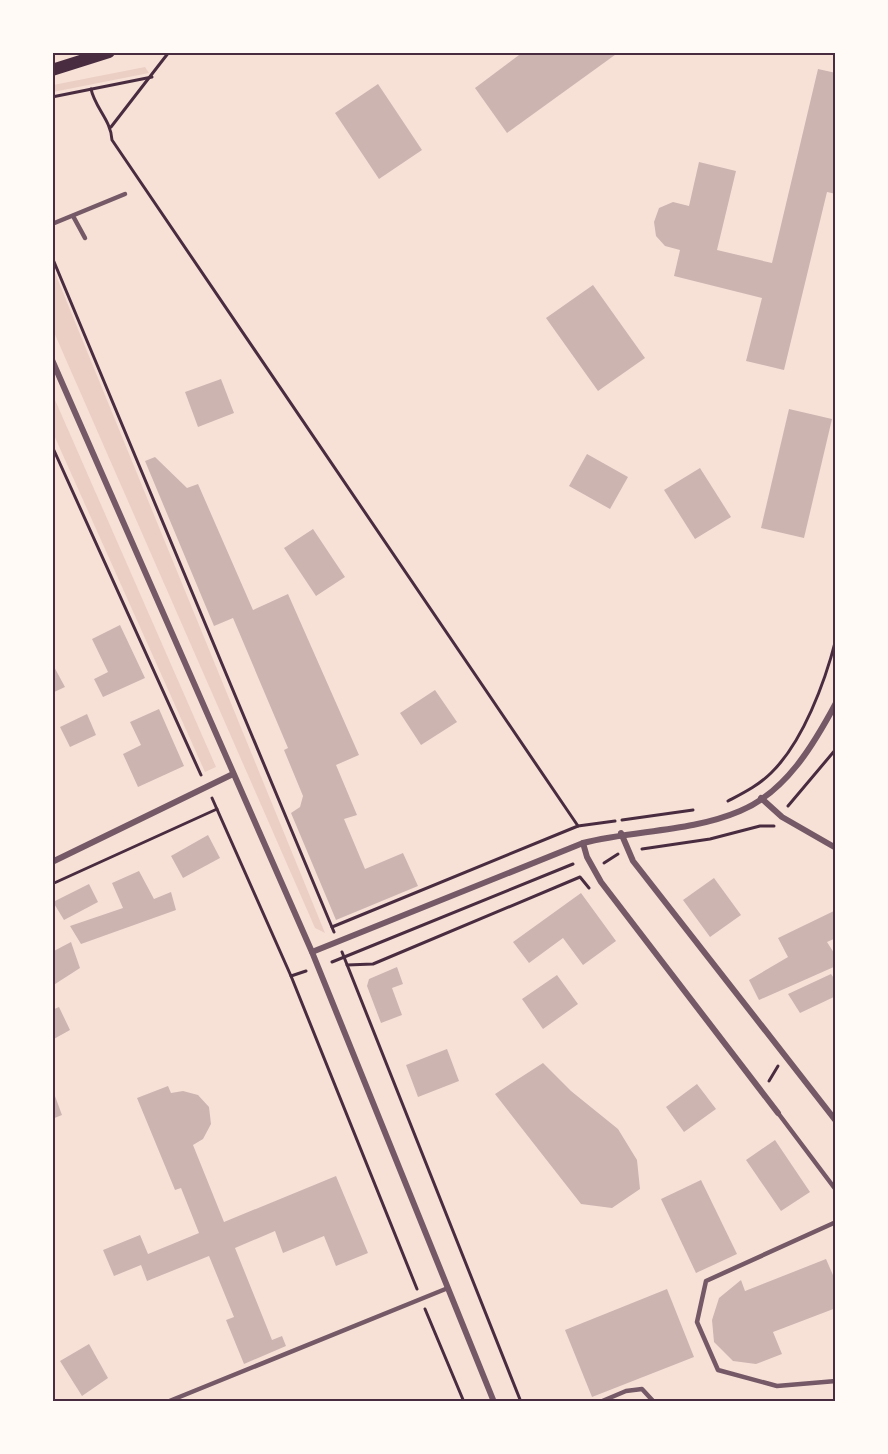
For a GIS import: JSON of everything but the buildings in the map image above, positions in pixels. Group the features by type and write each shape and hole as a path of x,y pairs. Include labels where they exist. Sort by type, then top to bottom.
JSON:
{"main road":[{"path":"52,70 110,52"}],"street":[{"path":"52,360 312,952 494,1401"},
{"path":"312,952 583,843 621,833 724,817 742,811 761,798 802,760 836,703"},
{"path":"52,862 233,774"},
{"path":"761,798 782,817 836,848"},
{"path":"621,833 623,843 633,861 836,1121"},
{"path":"583,843 587,857 601,882 778,1113"}],"lane":[{"path":"52,224 125,194"},
{"path":"72,216 85,238"},
{"path":"778,1113 836,1190"},
{"path":"836,1222 706,1281 697,1322 718,1370 777,1386 836,1381"},
{"path":"167,1401 448,1288"},
{"path":"600,1401 626,1391 642,1389 654,1401"}],"path":[{"path":"111,128 169,52"},
{"path":"52,97 152,77"},
{"path":"91,89 93,100 111,128 112,140 578,826"},
{"path":"52,257 334,934"},
{"path":"52,446 202,777"},
{"path":"720,805 745,792 771,774 789,752 816,699 834,652 836,639"},
{"path":"788,806 836,749"},
{"path":"211,796 291,976 464,1401"},
{"path":"52,884 217,809"},
{"path":"332,927 578,826 701,809"},
{"path":"637,849 710,839 760,826 776,826"},
{"path":"604,863 617,855"},
{"path":"332,962 573,864"},
{"path":"347,965 373,964 580,877 595,896"},
{"path":"340,948 520,1401"},
{"path":"291,976 306,971"},
{"path":"762,1093 785,1056"}],"shaded area":[{"path":"145,67 149,73 53,92 53,85"},
{"path":"53,268 325,933 315,928 53,330"},
{"path":"52,393 216,767 205,772 53,433"}]}
